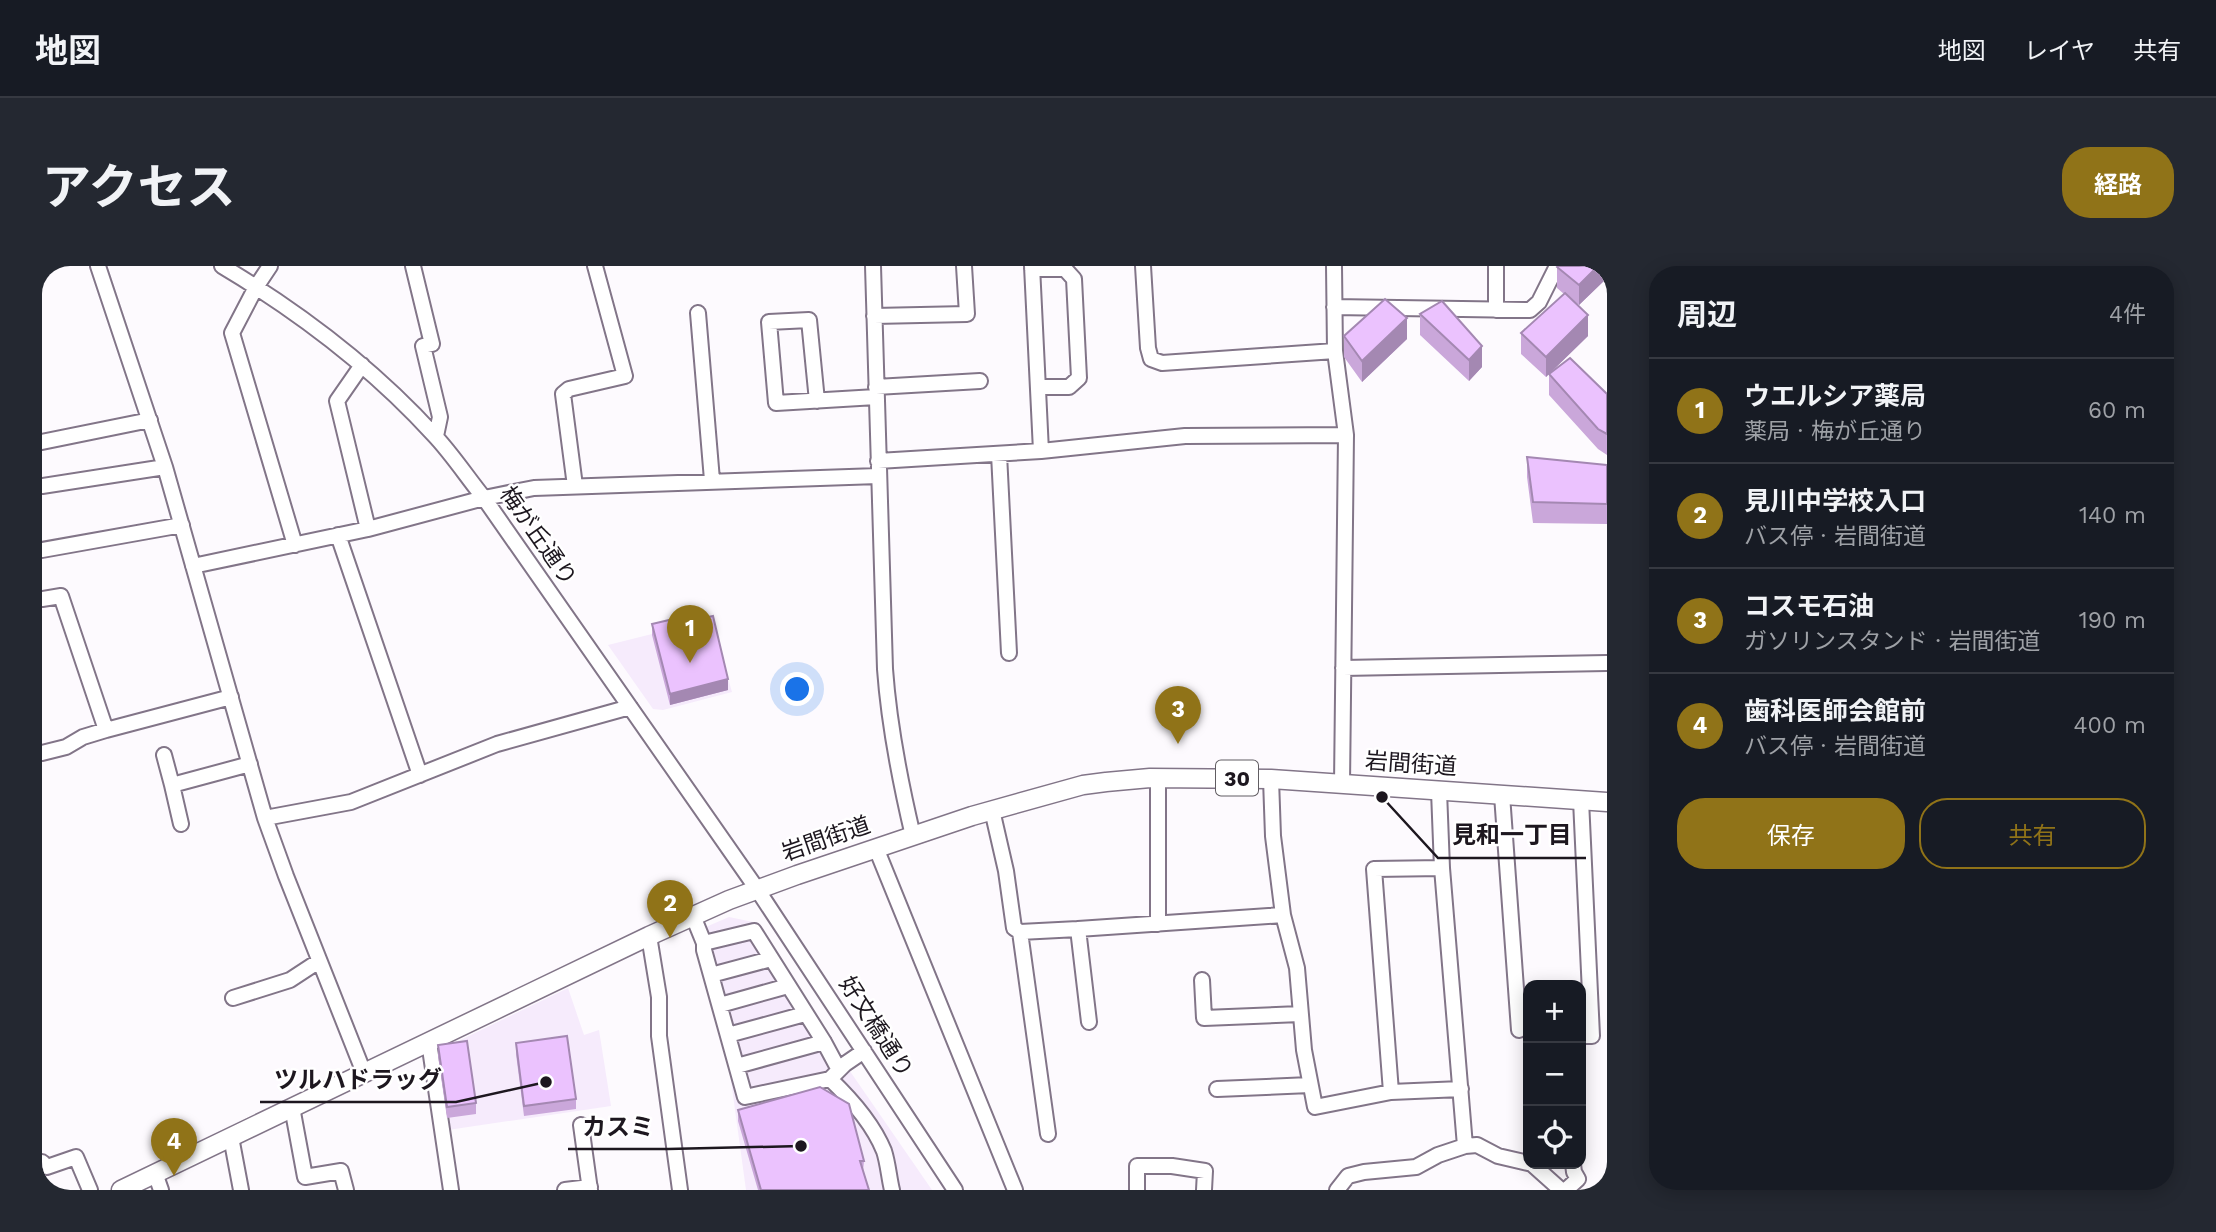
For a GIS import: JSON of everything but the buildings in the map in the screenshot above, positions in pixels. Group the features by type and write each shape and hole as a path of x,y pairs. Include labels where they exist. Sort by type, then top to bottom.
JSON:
{"main road":[{"name":"岩間街道","path":"121,1190 158,1182 231,1137 292,1107 649,936 757,889 992,810 1083,785 1158,778 1271,779 1607,802"}],"street":[{"path":"98,266 165,467 265,818 364,1073"},
{"name":"梅が丘通り","path":"222,266 297,314 362,365 436,436 484,498 757,889"},
{"path":"270,266 232,334 295,545"},
{"path":"413,266 432,344 423,346 440,417 436,436"},
{"path":"575,486 563,394 569,389 625,376 595,266"},
{"path":"873,266 887,698 914,836"},
{"path":"874,316 967,314 964,266"},
{"path":"1143,266 1151,359 1162,363 1335,351"},
{"path":"1334,266 1335,351 1346,435 1342,784"},
{"path":"1496,266 1496,310"},
{"path":"1334,307 1530,310 1539,302 1557,266"},
{"path":"1038,387 1069,387 1079,379 1074,279 1065,269 1032,268 1041,451"},
{"path":"698,313 712,480"},
{"path":"817,401 809,320 769,322 776,403 817,401 980,381"},
{"path":"362,365 337,401 368,529"},
{"path":"42,442 150,420"},
{"path":"878,461 1041,451 1185,436 1346,435"},
{"path":"999,454 1009,653"},
{"path":"42,486 165,467"},
{"path":"193,566 338,536 484,498 534,488 878,476"},
{"path":"42,550 182,524"},
{"path":"338,536 420,775"},
{"path":"42,599 61,596 106,730"},
{"path":"1343,668 1607,663"},
{"path":"42,753 66,747 83,737 106,730 230,697"},
{"path":"265,818 351,802 497,744 630,706"},
{"path":"164,755 181,824"},
{"path":"172,785 250,765"},
{"path":"1158,778 1158,924"},
{"path":"1271,779 1273,836 1283,915 1297,968 1300,1014 1315,1107 1391,1092 1461,1089"},
{"path":"1439,791 1442,868 1465,1146"},
{"path":"1502,794 1519,1030"},
{"path":"1581,800 1592,1036 1586,1036"},
{"path":"992,810 1006,871 1014,928 1020,932 1283,915"},
{"path":"876,848 1015,1190"},
{"path":"1391,1092 1374,869 1442,868"},
{"name":"好文橋通り","path":"757,889 956,1190"},
{"path":"693,916 704,943 745,1097 834,1074 864,1051"},
{"path":"1078,929 1089,1023"},
{"path":"704,943 754,931 824,1042 834,1074 884,1152 892,1190"},
{"path":"1020,932 1048,1134"},
{"path":"649,936 659,997 659,1036 682,1189"},
{"path":"711,975 771,960"},
{"path":"233,998 290,980 319,961"},
{"path":"1202,980 1204,1018 1300,1014"},
{"path":"720,1005 788,986"},
{"path":"728,1035 805,1014"},
{"path":"429,1042 451,1190"},
{"path":"737,1066 824,1042"},
{"path":"1217,1089 1310,1085"},
{"path":"292,1107 305,1177 341,1171 346,1190"},
{"path":"565,1190 590,1188 580,1125"},
{"path":"231,1137 241,1190"},
{"path":"1338,1190 1348,1176 1416,1167 1438,1155 1465,1146 1477,1145 1498,1156 1523,1161"},
{"path":"42,1162 47,1167 76,1157 90,1190"},
{"path":"1137,1190 1137,1166 1172,1166 1205,1171 1204,1190"},
{"path":"1537,1169 1563,1190 1578,1179 1574,1169"}],"shaded area":[{"path":"704,621 713,626 732,692 663,710 653,709 608,645"},
{"path":"729,917 758,923 845,1064 932,1190 746,1190 726,1044 692,933"},
{"path":"568,988 584,1035 599,1030 611,1106 448,1130 437,1056 444,1048"}],"place":[{"name":"ウエルシア薬局","path":"690,663"},
{"name":"コスモ石油","path":"1178,744"},
{"name":"見和一丁目","path":"1382,797"},
{"name":"見川中学校入口","path":"670,938"},
{"name":"ツルハドラッグ","path":"546,1082"},
{"name":"カスミ","path":"801,1146"},
{"name":"歯科医師会館前","path":"174,1176"}]}
